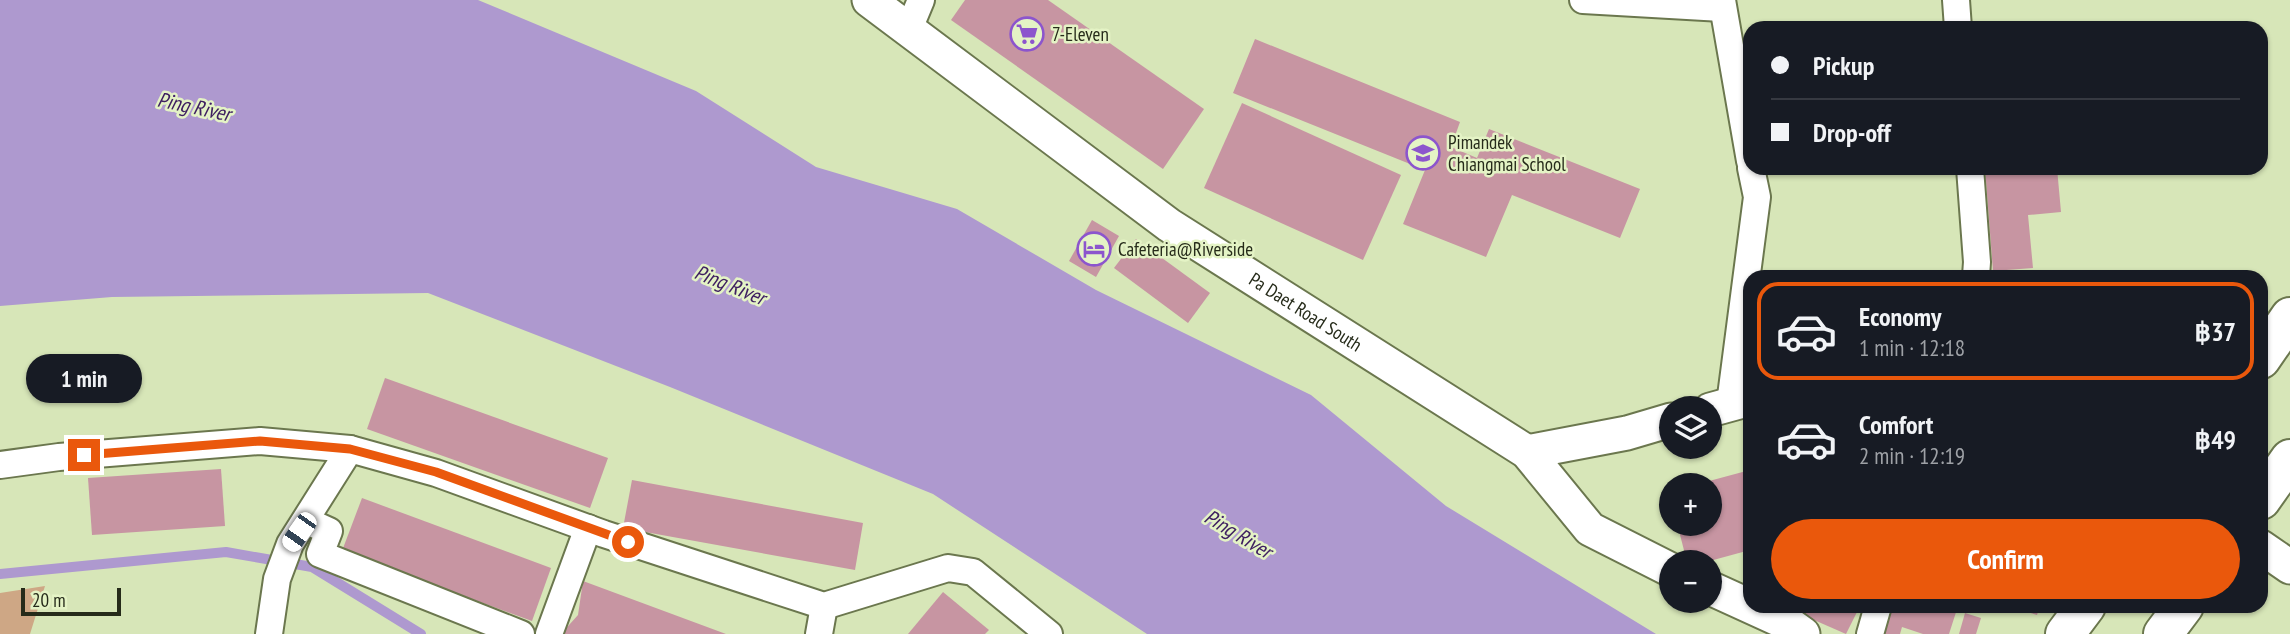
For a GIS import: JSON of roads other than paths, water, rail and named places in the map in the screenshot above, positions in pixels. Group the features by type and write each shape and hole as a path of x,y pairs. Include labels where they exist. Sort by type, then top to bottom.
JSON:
{"main road":[{"path":"2268,349 2290,317"},
{"path":"2268,490 2290,459"},
{"path":"2066,634 2081,613"},
{"path":"2164,634 2179,613"}],"street":[{"path":"1583,0 1722,4 1743,122"},
{"path":"1956,0 1958,21"},
{"name":"Pa Daet Road South","path":"877,2 915,14 1168,225 1527,452 1590,529 1659,564"},
{"path":"1747,270 1757,197 1752,175"},
{"path":"1971,175 1976,270"},
{"path":"1730,404 1743,304"},
{"path":"1527,452 1627,433 1659,424"},
{"path":"0,465 59,457 260,441 350,449 436,472 588,528 824,606 948,568 972,572 1040,631"},
{"path":"269,634 277,579 290,544 350,449"},
{"path":"307,520 329,531 320,554 521,634"},
{"path":"549,634 588,528"},
{"path":"2268,552 2290,567"},
{"path":"1722,593 1743,603"},
{"path":"818,634 824,606"},
{"path":"1765,613 1803,634"},
{"path":"1870,634 1876,613"}],"water":[{"name":"Ping River","path":"0,0 478,0 696,91 816,167 957,209 1096,290 1311,395 1446,506 1656,634 1147,634 933,494 670,387 428,293 112,297 0,306"}],"waterway":[{"path":"0,574 226,552 312,567 421,634"}],"place":[{"name":"7-Eleven","path":"1027,34"},
{"name":"Pimandek Chiangmai School","path":"1423,153"},
{"name":"Cafeteria@Riverside","path":"1094,249"}]}
